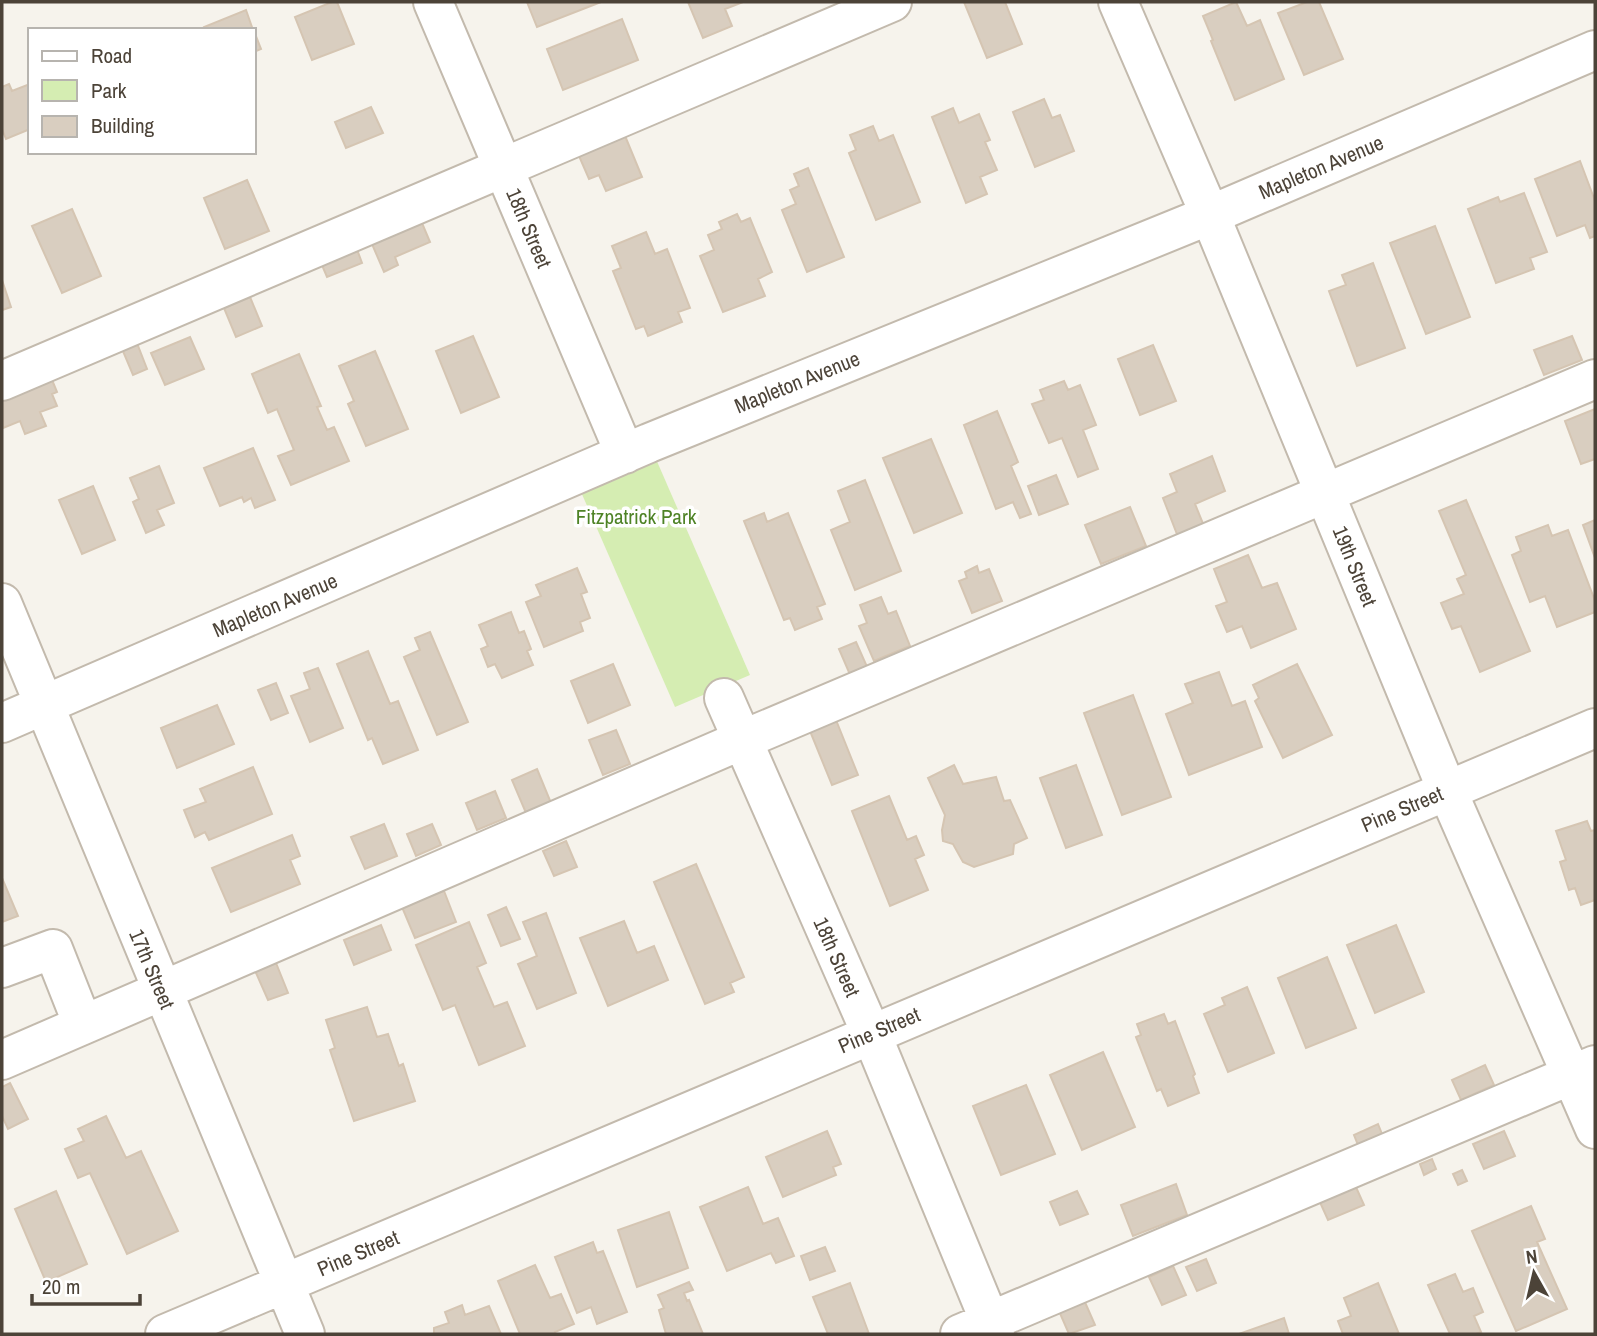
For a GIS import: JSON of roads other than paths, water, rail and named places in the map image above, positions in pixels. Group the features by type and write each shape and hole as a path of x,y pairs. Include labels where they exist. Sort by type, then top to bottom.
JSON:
{"street":[{"name":"18th Street","path":"433,2 625,454"},
{"path":"2,381 892,2"},
{"name":"19th Street","path":"1118,2 1210,215 1447,790 1583,1070 1595,1129"},
{"name":"Mapleton Avenue","path":"2,723 625,454 1210,215 1595,50"},
{"path":"2,1060 742,740 1595,379"},
{"name":"17th Street","path":"2,603 305,1334"},
{"name":"18th Street","path":"724,698 871,1033 981,1330"},
{"name":"Pine Street","path":"164,1334 1595,728"},
{"path":"2,968 53,949 83,1025"},
{"path":"981,1330 1583,1070"}],"park label":[{"name":"Fitzpatrick Park","path":"636,516"}]}
